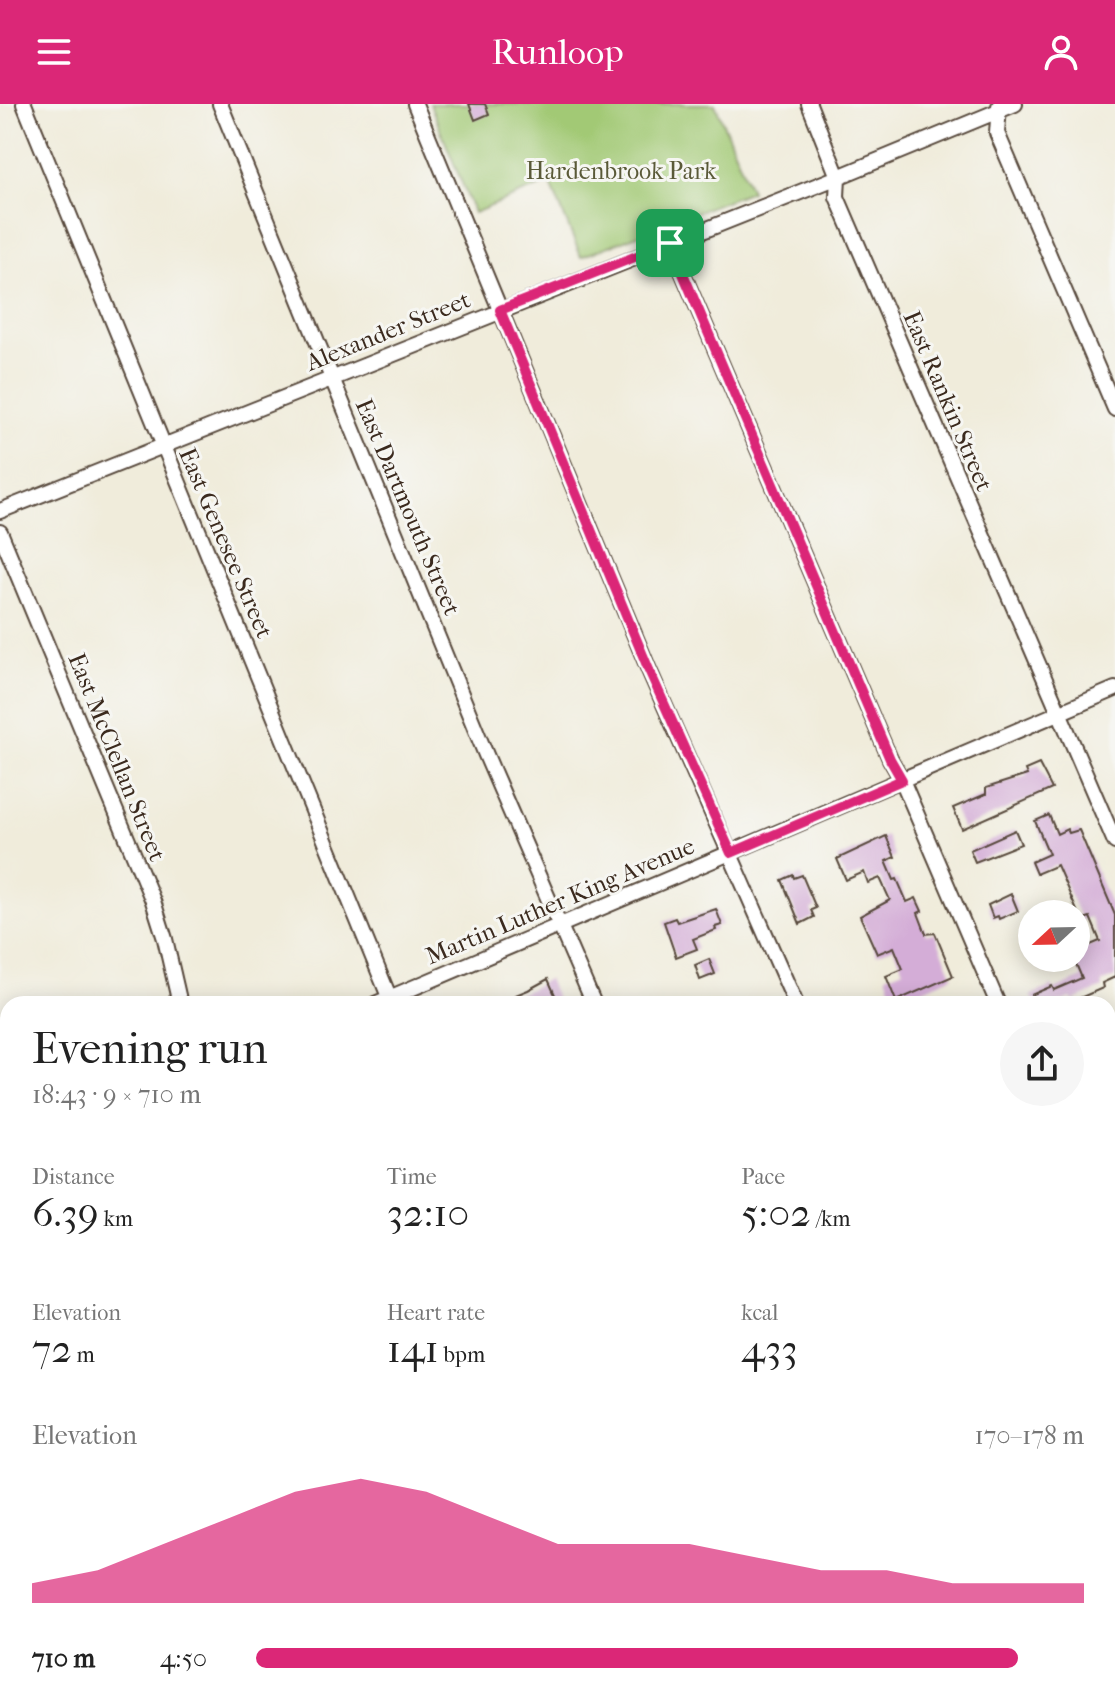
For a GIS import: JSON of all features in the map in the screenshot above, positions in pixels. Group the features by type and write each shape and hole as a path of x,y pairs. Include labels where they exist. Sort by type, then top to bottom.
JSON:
{"street":[{"name":"East Genesee Street","path":"24,104 389,996"},
{"name":"East Dartmouth Street","path":"220,104 486,755 591,996"},
{"path":"415,104 649,670 793,996"},
{"name":"East Rankin Street","path":"809,104 838,177 837,197 1115,842"},
{"name":"Alexander Street","path":"0,511 1015,104"},
{"path":"999,108 997,133 1115,409"},
{"path":"670,243 995,996"},
{"name":"East McClellan Street","path":"0,532 160,920 178,996"},
{"name":"Martin Luther King Avenue","path":"402,996 560,925 1115,689"}],"green space":[{"name":"Hardenbrook Park","path":"430,104 715,104 751,191 581,257 550,182 474,213"}],"building":[{"path":"469,104 485,104 489,114 475,120"},
{"path":"1039,764 1052,789 962,829 953,808 986,794 986,788 1027,775 1025,770"},
{"path":"1049,815 1057,834 1067,829 1069,833 1079,830 1115,915 1115,977 1102,983 1103,988 1085,996 1031,995 1052,986 1054,990 1082,978 1079,972 1090,972 1090,945 1100,941 1090,917 1090,900 1072,900 1057,865 1036,874 1031,862 1049,854 1035,821"},
{"path":"1015,830 1021,844 975,862 970,850"},
{"path":"886,836 895,857 886,861 894,880 897,879 907,902 916,898 926,934 935,933 953,976 907,996 894,996 886,976 903,969 894,947 877,954 860,916 890,900 880,878 868,883 864,872 846,880 837,859"},
{"path":"793,875 794,878 802,875 816,908 811,910 814,917 800,924 782,880"},
{"path":"1011,894 1018,911 999,919 998,916 993,918 988,905"},
{"path":"716,909 722,925 693,939 697,949 676,957 664,922 675,918 677,922"},
{"path":"709,959 715,974 700,980 695,965"},
{"path":"548,979 555,996 513,996"}],"route":[{"path":"670,243 890,759 902,780 731,853 649,670 500,310 670,243"}]}
